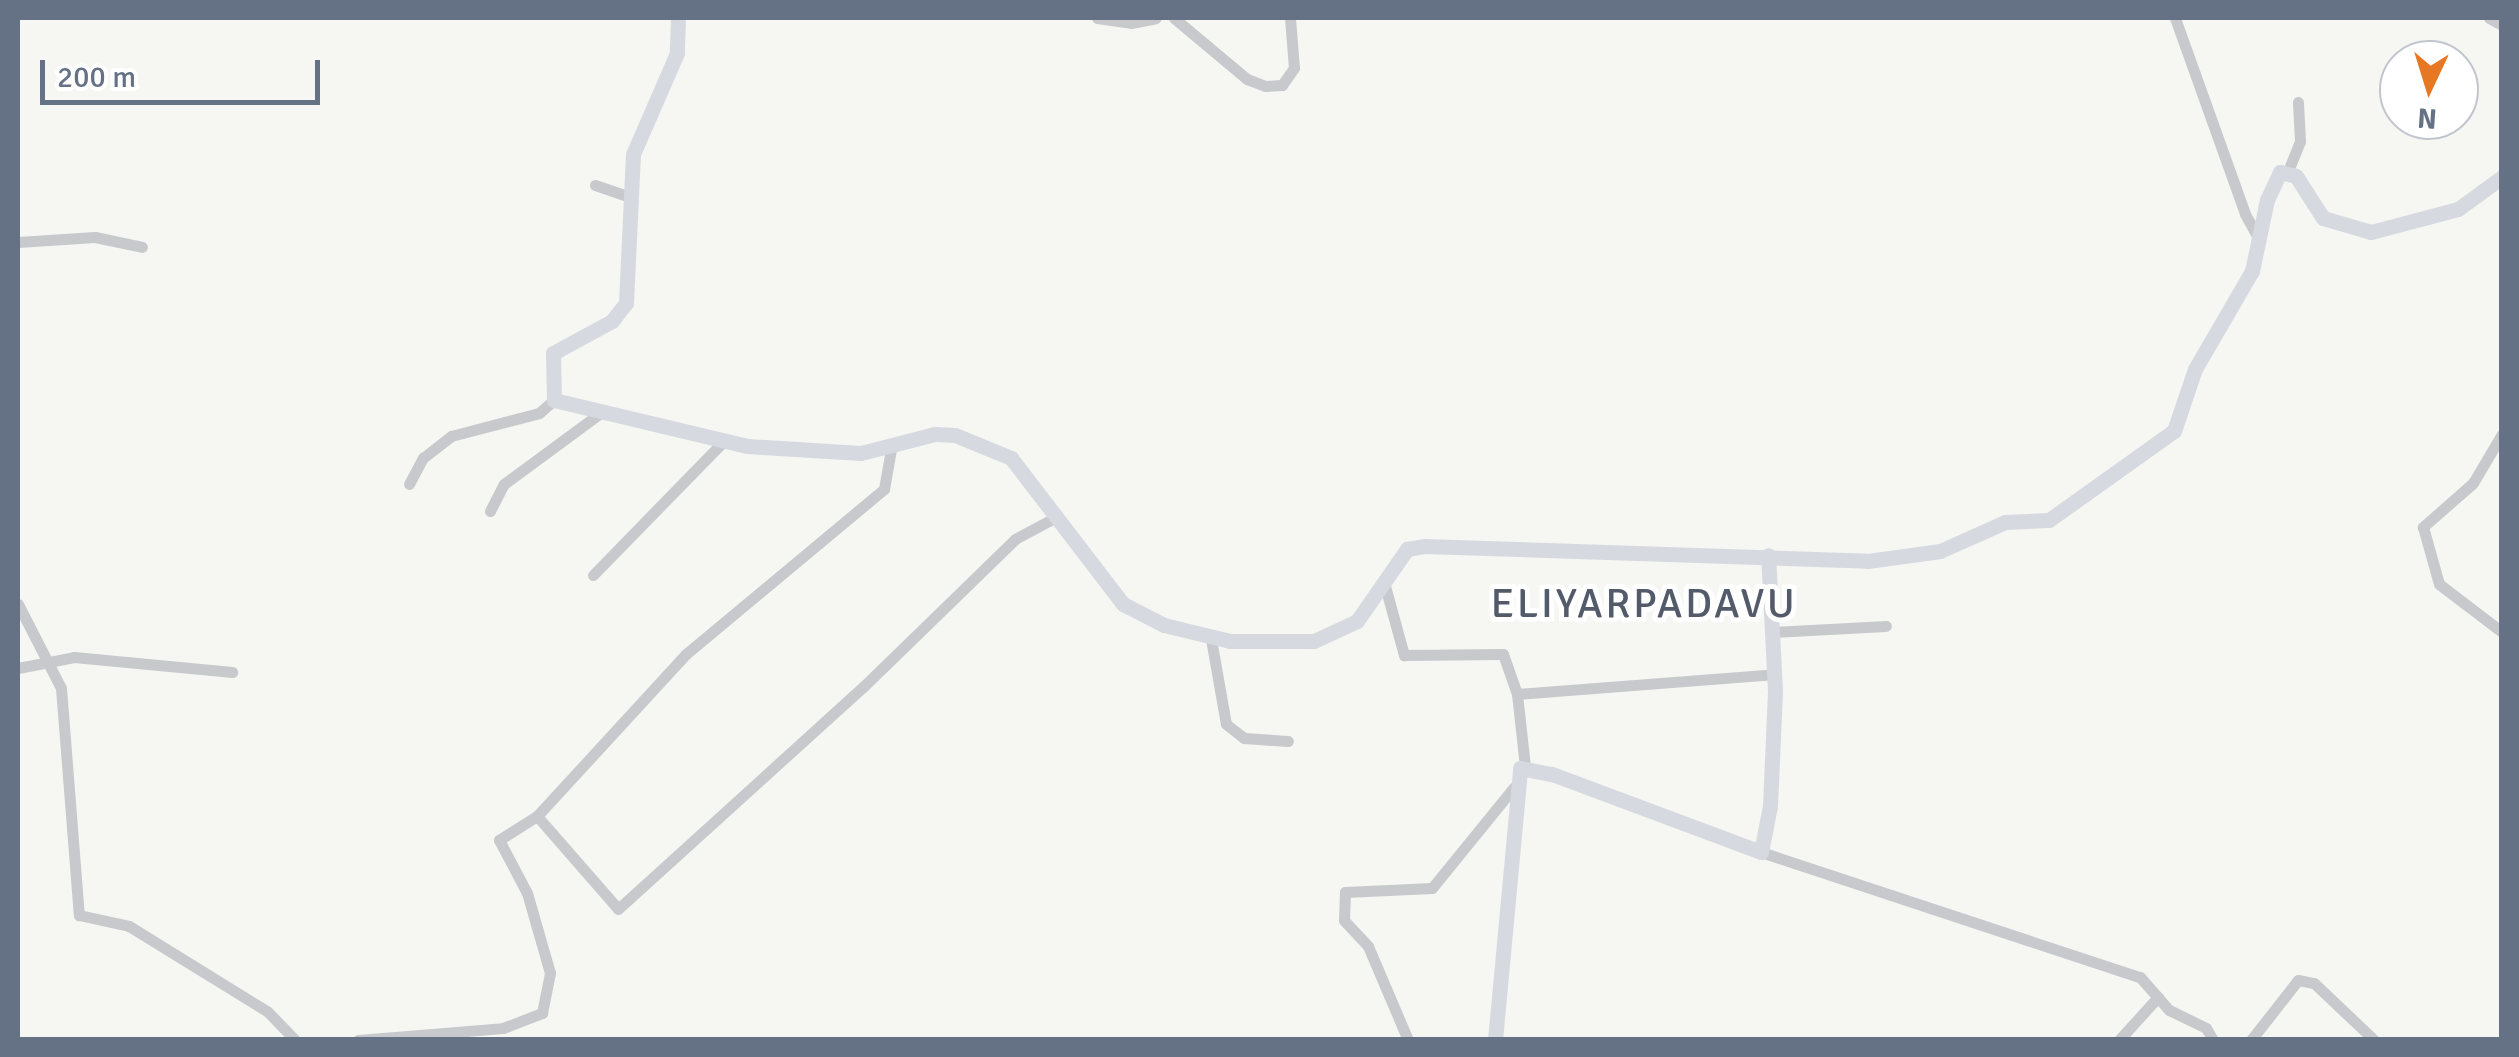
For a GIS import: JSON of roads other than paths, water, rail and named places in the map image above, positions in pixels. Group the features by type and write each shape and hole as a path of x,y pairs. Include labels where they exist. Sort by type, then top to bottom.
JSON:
{"main road":[{"path":"678,18 677,53 633,154 627,196 626,303 612,320 553,353 554,400 722,443 891,450 934,434 974,442 1011,458 1123,604 1211,639 1314,641 1356,621 1385,586 1407,549 1424,546 1910,558 2006,522 2050,520 2087,498 2174,431 2195,369 2240,298 2261,242 2274,178 2288,171 2323,218 2372,232 2458,209 2502,176"},
{"path":"1495,1040 1514,786 1525,766 1761,852 1770,806 1774,674 1768,554"}],"street":[{"path":"1098,18 1130,23 1156,18"},
{"path":"1174,18 1247,79 1266,86 1282,85 1294,68 1290,18"},
{"path":"2174,18 2244,214 2261,242"},
{"path":"2489,18 2502,26"},
{"path":"2288,171 2300,141 2298,102"},
{"path":"595,185 627,196"},
{"path":"18,242 96,237 142,247"},
{"path":"409,484 423,458 451,436 538,413 554,400"},
{"path":"490,511 504,484 600,414"},
{"path":"2502,434 2473,483 2423,527 2438,584 2502,632"},
{"path":"593,576 722,443"},
{"path":"358,1040 502,1028 542,1013 550,973 527,893 498,840 537,816 686,654 884,489 891,450"},
{"path":"537,816 618,908 863,687 1015,539 1056,517"},
{"path":"1385,586 1404,655 1503,654 1517,694 1525,766"},
{"path":"18,604 61,688 79,916 129,926 268,1012 295,1040"},
{"path":"1774,632 1886,626"},
{"path":"1211,639 1226,724 1244,738 1288,741"},
{"path":"18,668 47,658 232,672"},
{"path":"1517,694 1699,685 1774,674"},
{"path":"1408,1040 1368,946 1344,920 1345,892 1432,888 1514,786"},
{"path":"1761,852 2140,977 2158,997 2212,1040"},
{"path":"2251,1040 2298,980 2314,983 2374,1040"},
{"path":"2119,1040 2158,997"}],"district":[{"name":"ELIYARPADAVU","path":"1644,604"}]}
